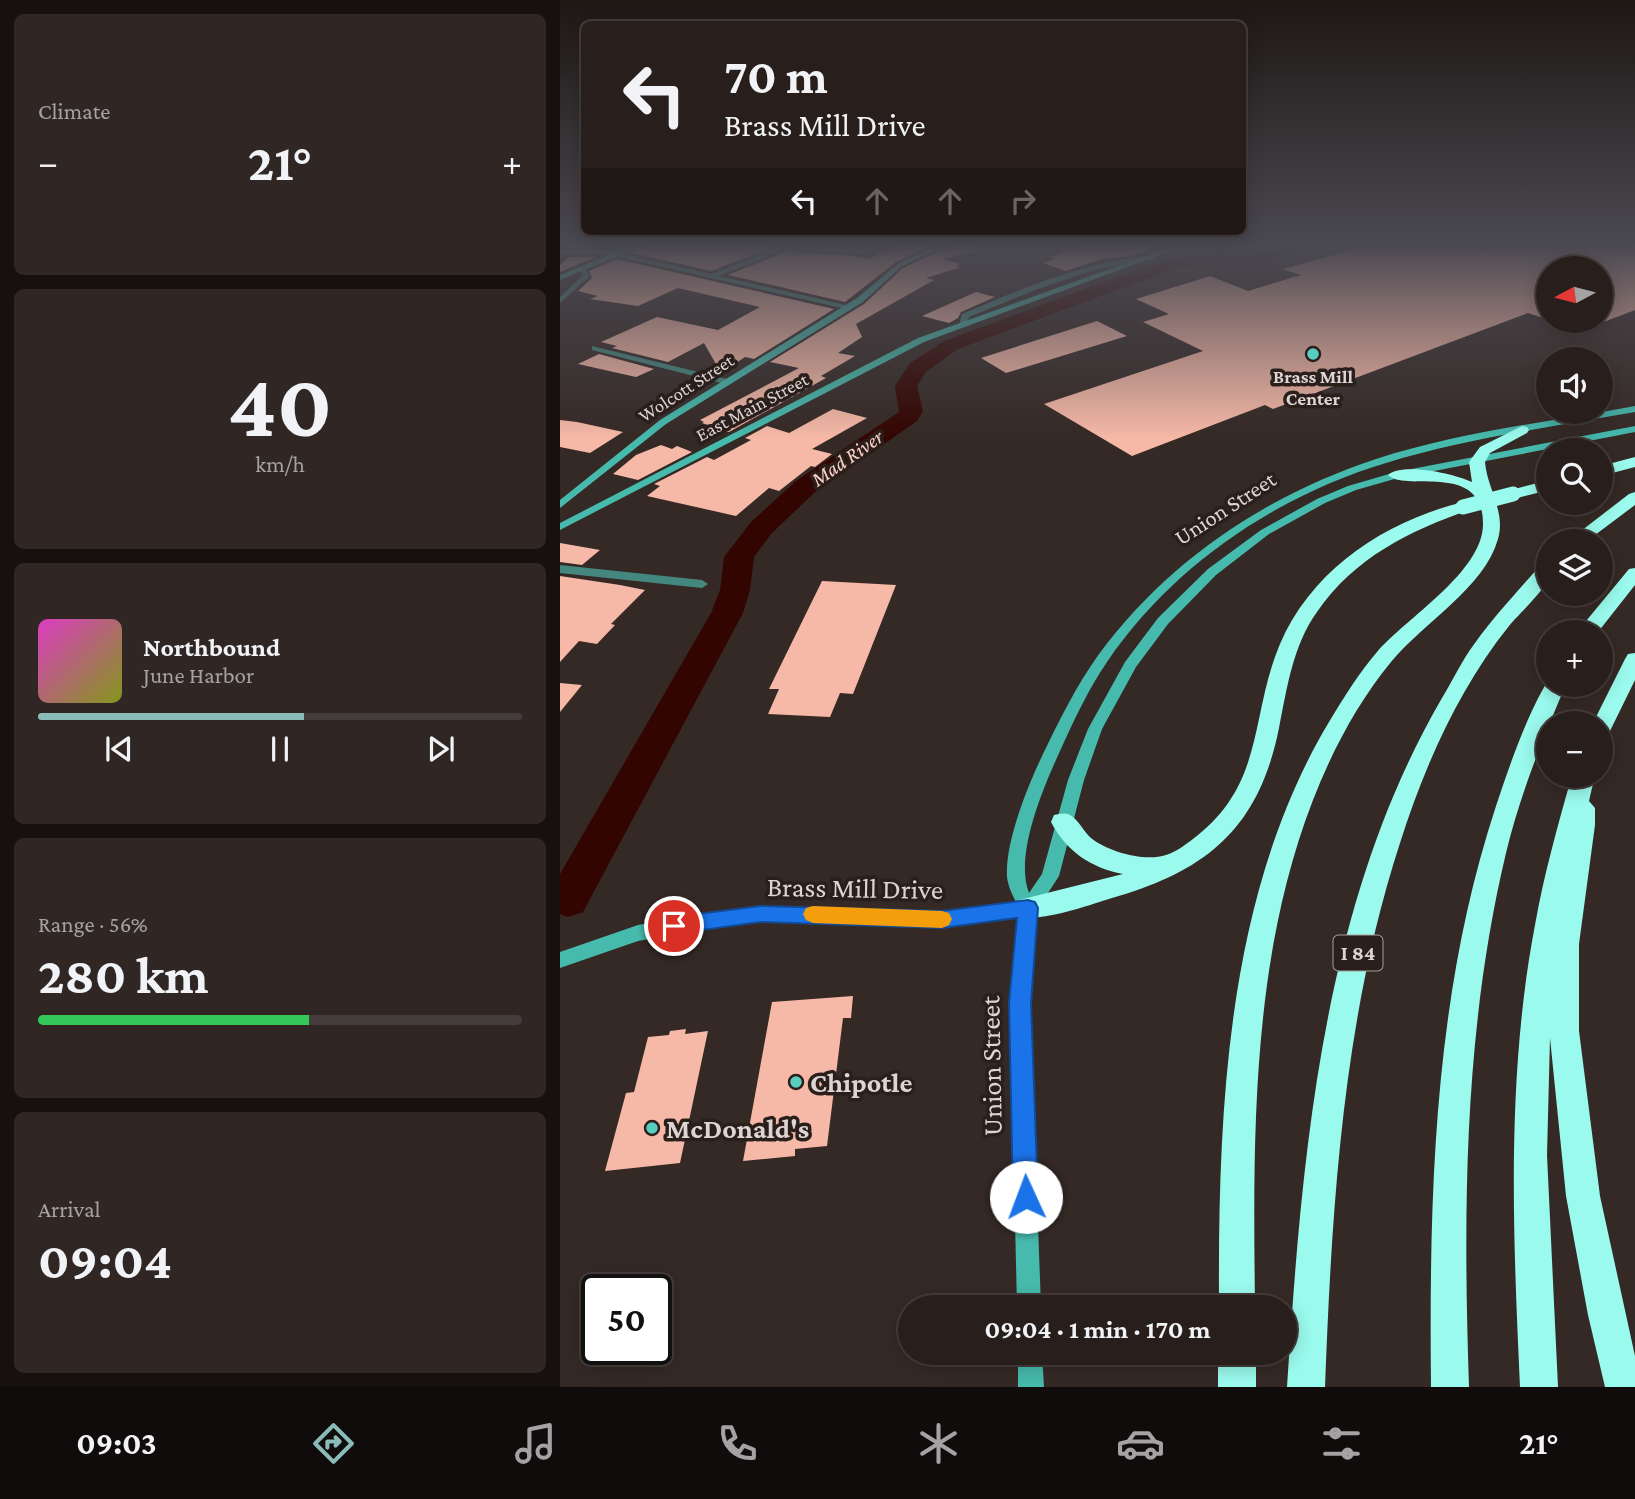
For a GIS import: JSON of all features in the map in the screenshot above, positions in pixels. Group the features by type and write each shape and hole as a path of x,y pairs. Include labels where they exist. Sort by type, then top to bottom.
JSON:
{"highway":[{"path":"1237,1295 1239,1194 1247,1054 1259,954 1282,855 1310,779 1334,731 1360,690 1394,645 1471,570 1486,550 1492,522 1477,467 1478,459 1485,450 1522,430"},
{"path":"1613,468 1635,462"},
{"path":"1396,475 1428,475 1456,482 1478,492 1488,502"},
{"path":"1028,908 1109,888 1176,862 1216,833 1246,796 1263,751 1279,677 1305,614 1325,587 1353,559 1419,522 1536,488"},
{"path":"1592,529 1635,497"},
{"path":"1597,620 1635,573"},
{"name":"I 84","path":"1306,1387 1318,1206 1332,1091 1350,987 1378,877 1412,780 1448,702 1499,622 1536,581"},
{"path":"1610,711 1635,660"},
{"path":"1450,1387 1451,1182 1455,1098 1470,966 1500,826 1525,750 1550,697"},
{"path":"1539,1387 1530,1146 1534,1025 1539,974 1551,904 1580,788"},
{"path":"1582,788 1583,825 1565,944 1564,1031 1574,1135 1587,1223 1624,1387"},
{"path":"1063,822 1087,850 1108,861 1133,866 1176,862"},
{"path":"1237,1365 1237,1387"}],"main road":[{"name":"Wolcott Street","path":"560,505 647,433 845,310"},
{"name":"East Main Street","path":"560,527 908,346 1007,310"},
{"name":"Union Street","path":"1029,1295 1020,1014 1028,908 1017,884 1016,867 1029,814 1050,755 1074,703 1103,657 1132,619 1172,578 1233,530 1321,483 1421,451 1635,409"},
{"name":"Union Street","path":"1028,908 1049,876 1063,822 1089,745 1116,688 1148,640 1195,587 1247,544 1288,518 1345,491 1396,475 1635,429"},
{"path":"1172,578 1195,587"},
{"name":"Brass Mill Drive","path":"560,960 638,933 728,917 782,914 942,919 1028,908"},
{"path":"1030,1365 1031,1387"}],"street":[{"path":"596,348 728,382"},
{"path":"560,569 702,584"}],"building":[{"path":"755,310 833,310 754,359 745,357 721,373 704,343 668,362 612,348 617,346 601,342 657,317 718,330"},
{"path":"855,310 881,310 856,324 862,337 838,353 855,356 821,376 826,378 729,432 702,423 704,422 700,420 799,368 770,362"},
{"path":"936,310 966,310 949,323 922,316"},
{"name":"Brass Mill Center","path":"1160,310 1536,310 1536,316 1528,313 1273,409 1265,405 1132,456 1044,404 1203,351 1143,322 1169,314"},
{"name":"Brass Mill Center","path":"1614,310 1635,310 1614,318"},
{"path":"1097,321 1127,336 1006,373 981,358"},
{"path":"599,354 654,369 636,377 578,364"},
{"path":"833,409 867,418 812,449 832,454 815,467 811,466 779,491 769,488 736,516 647,496 660,486 654,484 707,457 714,460 751,440 745,438 767,426 789,433"},
{"path":"560,420 623,432 590,453 560,447"},
{"path":"661,445 672,449 677,446 692,452 638,480 613,474 636,455"},
{"path":"560,543 600,550 582,565 560,562"},
{"path":"560,576 645,590 611,624 615,625 597,644 579,641 560,662"},
{"path":"822,581 896,585 853,694 840,693 830,717 768,714 779,689 769,689"},
{"path":"560,683 582,685 560,712"},
{"name":"Chipotle","path":"853,996 851,1018 843,1018 827,1146 795,1149 795,1156 743,1161 772,1002"},
{"name":"McDonald's","path":"686,1029 685,1034 708,1031 680,1163 605,1171 626,1093 634,1092 648,1037 669,1035 670,1031"}],"waterway":[{"name":"Mad River","path":"568,899 727,613 735,590 739,557 761,528 805,487 909,416 911,411 906,386 918,368 951,345 1048,310"}],"slow traffic":[{"path":"813,914 942,919"}],"place":[{"name":"Brass Mill Center","path":"1313,354"},
{"name":"Chipotle","path":"796,1082"},
{"name":"McDonald's","path":"652,1128"}],"route":[{"path":"674,926 760,914 942,919 1028,908 1020,1003 1026,1197"}]}
